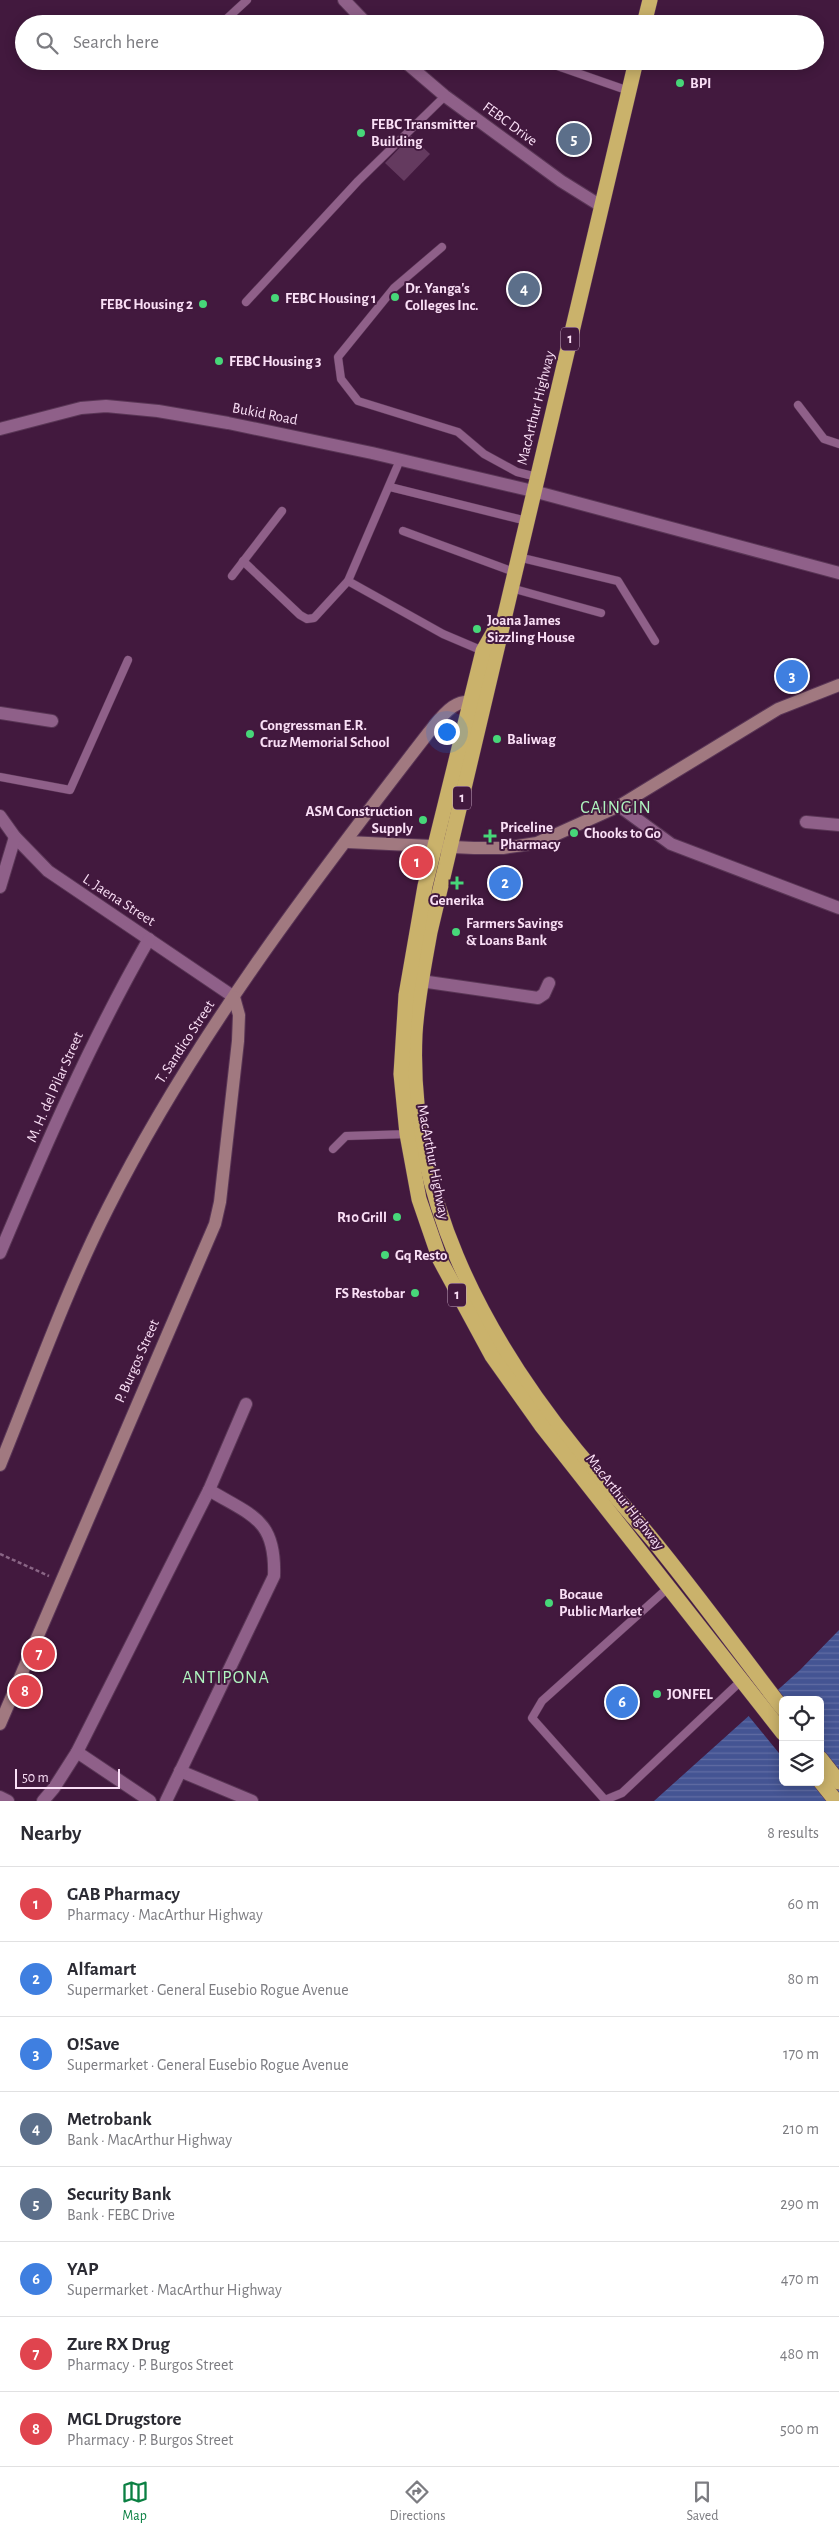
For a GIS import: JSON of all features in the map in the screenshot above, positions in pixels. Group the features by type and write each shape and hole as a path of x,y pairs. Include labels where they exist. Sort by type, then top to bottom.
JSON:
{"highway":[{"path":"646,15 650,0"},
{"name":"MacArthur Highway","path":"634,70 601,206 592,252 531,486 527,521 511,588 478,703 443,847 401,1049 414,1134 420,1199 429,1234 469,1318 492,1356 540,1425 779,1729"},
{"name":"MacArthur Highway","path":"478,703 483,651 503,616"},
{"name":"MacArthur Highway","path":"414,1134 444,1229 470,1288 500,1344 577,1450 675,1568 779,1704"},
{"path":"824,1763 839,1782"},
{"path":"824,1786 836,1801"}],"main road":[{"path":"347,842 503,848 537,843 619,806 778,709 839,685"},
{"name":"T. Sandico Street","path":"0,1465 81,1267 108,1208 168,1097 234,997 439,720 458,703 478,703"},
{"name":"P. Burgos Street","path":"0,1724 59,1581 215,1224 220,1202 238,1041 239,1015 234,997"}],"street":[{"path":"344,0 358,15"},
{"name":"FEBC Drive","path":"415,70 445,96 561,181 601,206"},
{"name":"Bukid Road","path":"0,429 81,408 130,408 228,423 531,486 839,572"},
{"path":"0,713 52,720"},
{"path":"619,806 671,844 839,908"},
{"name":"L. Jaena Street","path":"0,816 15,838 48,871 234,997"},
{"path":"806,822 839,825"},
{"path":"0,887 15,838"},
{"name":"M. H. del Pilar Street","path":"0,1253 74,1083 120,988 149,940"},
{"path":"414,980 538,998 544,994 549,983"},
{"path":"43,1801 54,1788 77,1752 208,1490 246,1404"},
{"path":"166,1801 274,1576 275,1554 270,1534 255,1518 208,1490"},
{"path":"77,1752 150,1801"},
{"path":"180,1771 252,1801"},
{"path":"0,1797 8,1801"}],"lane":[{"path":"231,15 247,0"},
{"path":"570,70 629,91"},
{"path":"246,302 358,181 445,96"},
{"path":"442,247 394,288 338,357 341,379 358,401 458,432 484,454 516,472 531,486"},
{"path":"798,405 824,439 839,444"},
{"path":"243,561 307,619 314,618 348,581 400,460"},
{"path":"390,487 527,521"},
{"path":"232,576 282,511"},
{"path":"403,531 516,565 618,581 655,641"},
{"path":"348,581 443,634 483,651"},
{"path":"511,588 601,613"},
{"path":"0,777 70,790 128,660"},
{"path":"333,1149 346,1136 414,1134"},
{"path":"669,1587 542,1701 532,1718 604,1800 622,1793 746,1686"}],"path":[{"path":"0,1554 59,1581"}],"shaded area":[{"path":"411,136 430,154 404,181 385,163"}],"water":[{"path":"839,1630 839,1801 654,1801 800,1670"}],"pier":[{"path":"776,1689 780,1696 779,1753 747,1714"}],"place":[{"name":"BPI","path":"680,83"},
{"name":"FEBC Transmitter Building","path":"361,133"},
{"name":"Security Bank","path":"574,139"},
{"name":"Metrobank","path":"524,289"},
{"name":"Dr. Yanga's Colleges Inc.","path":"395,297"},
{"name":"FEBC Housing 1","path":"275,298"},
{"name":"FEBC Housing 2","path":"203,304"},
{"name":"FEBC Housing 3","path":"219,361"},
{"name":"Joana James Sizzling House","path":"477,629"},
{"name":"O!Save","path":"792,676"},
{"name":"Congressman E.R. Cruz Memorial School","path":"250,734"},
{"name":"Baliwag","path":"497,739"},
{"name":"ASM Construction Supply","path":"423,820"},
{"name":"Chooks to Go","path":"574,833"},
{"name":"Priceline Pharmacy","path":"490,836"},
{"name":"GAB Pharmacy","path":"417,862"},
{"name":"Generika","path":"457,883"},
{"name":"Alfamart","path":"505,883"},
{"name":"Farmers Savings & Loans Bank","path":"456,932"},
{"name":"R10 Grill","path":"397,1217"},
{"name":"Gq Resto","path":"385,1255"},
{"name":"FS Restobar","path":"415,1293"},
{"name":"Bocaue Public Market","path":"549,1603"},
{"name":"Zure RX Drug","path":"39,1654"},
{"name":"MGL Drugstore","path":"25,1691"},
{"name":"JONFEL","path":"657,1694"},
{"name":"YAP","path":"622,1702"}],"district":[{"name":"CAINGIN","path":"616,808"},
{"name":"ANTIPONA","path":"226,1678"}]}
